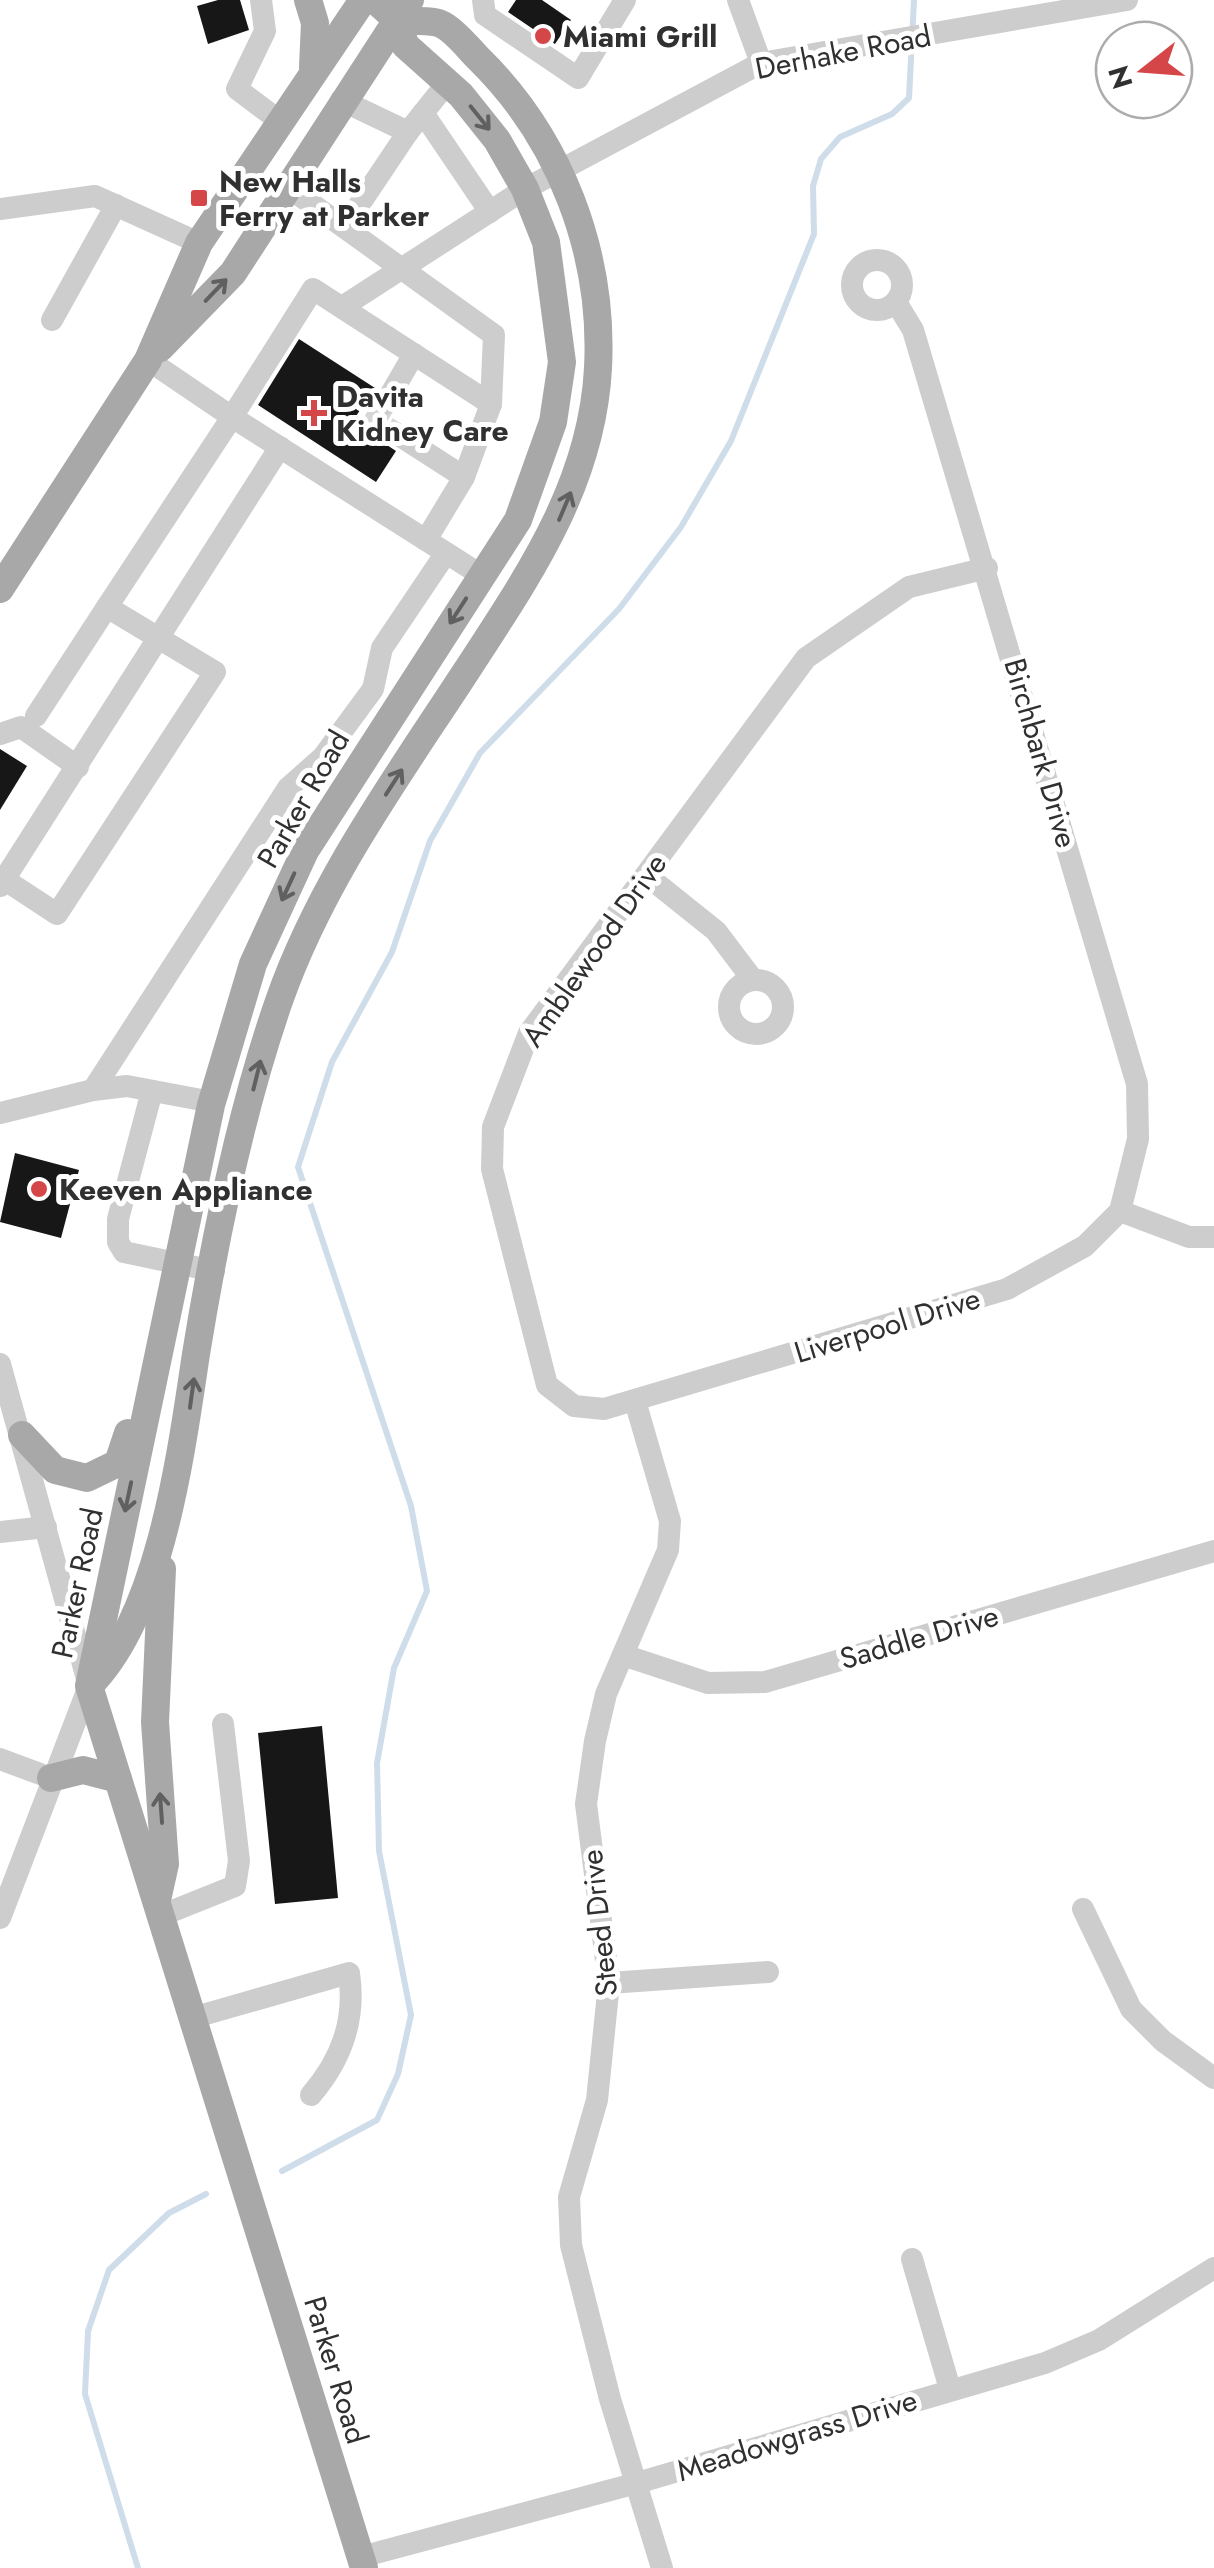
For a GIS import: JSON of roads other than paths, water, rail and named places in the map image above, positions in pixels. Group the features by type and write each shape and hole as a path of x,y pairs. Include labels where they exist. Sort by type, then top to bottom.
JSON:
{"main road":[{"path":"308,0 316,23 312,72"},
{"path":"3,579 148,360 199,243 363,0"},
{"name":"Parker Road","path":"89,1686 114,1660 151,1570 188,1419 214,1271 258,1067 280,998 319,907 358,836 522,586 572,489 592,422 598,367 597,305 589,258 560,172 526,112 442,23 374,0"},
{"path":"148,360 233,273 341,100 404,10"},
{"name":"Parker Road","path":"362,2562 89,1686 212,1102 253,964 305,850 518,520 538,473 553,422 562,362 546,242 525,189 482,118 405,46 404,10"},
{"path":"22,1435 55,1470 87,1478 118,1462 168,1308"},
{"name":"Parker Road","path":"158,1910 164,1864 155,1722 171,1488"},
{"path":"50,1778 83,1770 118,1780"}],"street":[{"path":"261,0 266,31 237,89 281,122"},
{"path":"483,0 485,15 578,78 616,4"},
{"path":"738,0 761,63"},
{"name":"Derhake Road","path":"342,308 525,189 761,63 1127,0"},
{"path":"345,226 408,132 448,83"},
{"path":"341,100 408,132"},
{"path":"424,113 490,212"},
{"path":"93,1090 288,788 324,757 373,689 382,648 436,547 491,404 494,335 288,187"},
{"path":"0,209 95,196 199,243"},
{"path":"52,320 116,206"},
{"path":"36,716 313,289 491,404"},
{"name":"Birchbark Drive","path":"896,302 913,330 987,568 1137,1084 1138,1138 1120,1212"},
{"path":"385,404 414,354"},
{"path":"148,360 481,576"},
{"path":"397,434 464,477"},
{"path":"107,607 159,638 216,672 57,914 5,870 78,766 159,638 280,447"},
{"name":"Amblewood Drive","path":"635,1401 604,1409 574,1406 547,1384 492,1169 493,1127 529,1033 806,658 910,586 987,568"},
{"path":"0,734 21,727 78,766"},
{"path":"646,875 716,931 753,980"},
{"path":"0,1092 11,1110 127,1086 212,1102"},
{"path":"152,1091 118,1220 118,1242 124,1252 214,1271"},
{"path":"1120,1212 1189,1236 1214,1236"},
{"name":"Liverpool Drive","path":"635,1401 1007,1289 1085,1246 1120,1212"},
{"path":"0,1364 89,1686 50,1778 0,1918"},
{"name":"Steed Drive","path":"635,1401 670,1521 668,1550 602,1710 586,1804 610,1983 597,2100 570,2197 571,2245 610,2399 662,2568"},
{"path":"2,1526 46,1527"},
{"name":"Saddle Drive","path":"623,1655 708,1682 765,1682 1214,1551"},
{"path":"158,1910 235,1886 240,1860 223,1724"},
{"path":"0,1759 50,1778"},
{"path":"1084,1909 1131,2009 1163,2041 1214,2078"},
{"path":"610,1983 768,1972"},
{"path":"192,2018 348,1973 352,1996 345,2038 326,2077 311,2095"},
{"path":"912,2259 950,2389"},
{"name":"Meadowgrass Drive","path":"362,2562 1044,2362 1099,2340 1214,2268"}],"waterway":[{"path":"282,2171 377,2120 398,2074 411,2015 379,1851 377,1763 394,1668 427,1591 411,1506 298,1167 332,1062 392,952 430,841 480,753 619,609 681,527 731,441 814,234 813,186 821,159 840,137 892,114 909,98 914,0"},
{"path":"138,2568 85,2394 88,2331 109,2270 169,2213 206,2194"}],"tunnel":[{"path":"385,404 375,420 397,434"}],"place":[{"name":"Miami Grill","path":"543,36"},
{"name":"New Halls Ferry at Parker","path":"199,198"},
{"name":"Davita Kidney Care","path":"314,413"},
{"name":"Keeven Appliance","path":"39,1189"}]}
